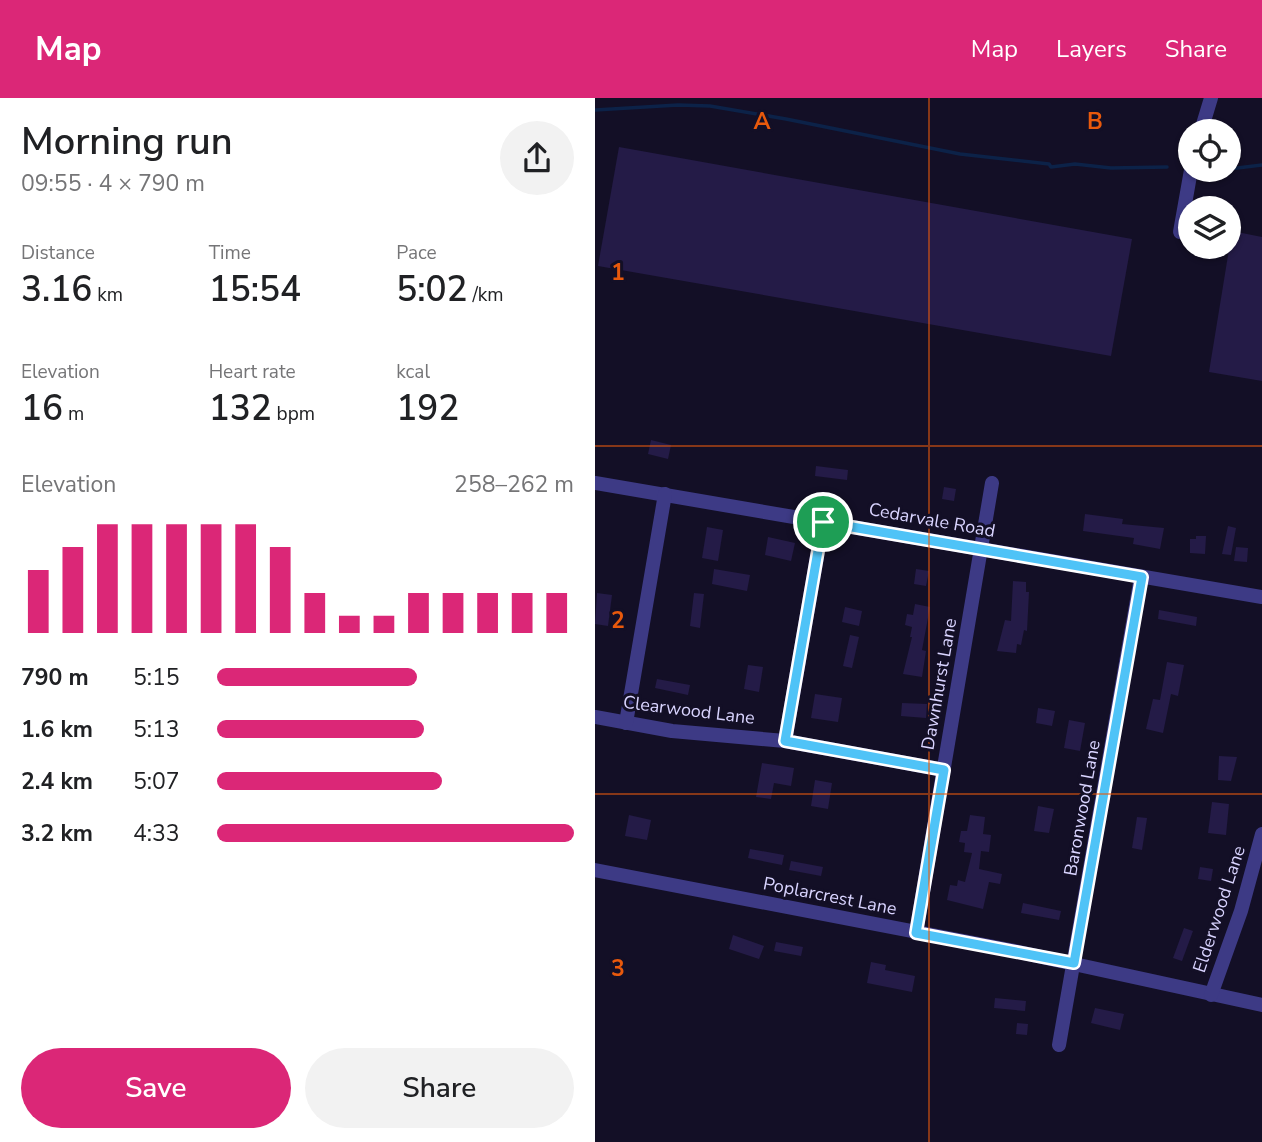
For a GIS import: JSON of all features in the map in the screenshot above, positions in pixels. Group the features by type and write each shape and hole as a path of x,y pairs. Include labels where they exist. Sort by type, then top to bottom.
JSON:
{"street":[{"path":"1205,119 1211,98"},
{"name":"Cedarvale Road","path":"595,483 1262,597"},
{"name":"Dawnhurst Lane","path":"916,933 992,484"},
{"path":"626,723 665,494"},
{"path":"785,741 823,522"},
{"name":"Baronwood Lane","path":"1059,1045 1142,577"},
{"name":"Clearwood Lane","path":"595,717 672,731 785,741 944,770"},
{"name":"Elderwood Lane","path":"1211,995 1241,911 1262,834"},
{"name":"Poplarcrest Lane","path":"595,870 1074,963 1262,1005"}],"building":[{"path":"619,147 1132,239 1111,356 598,266"},
{"path":"1241,233 1262,237 1262,381 1209,372 1227,259 1241,259"},
{"path":"651,440 671,445 668,459 648,454"},
{"path":"816,466 848,470 847,480 815,476"},
{"path":"944,487 956,489 954,501 942,499"},
{"path":"1085,514 1123,519 1122,524 1164,528 1160,549 1133,544 1134,538 1083,531"},
{"path":"1228,526 1236,528 1231,555 1222,554"},
{"path":"707,527 723,530 718,561 702,558"},
{"path":"1196,536 1206,536 1205,554 1190,553 1190,539 1196,539"},
{"path":"768,537 795,543 791,561 765,555"},
{"path":"1236,547 1248,548 1247,562 1234,561"},
{"path":"714,569 750,575 747,591 712,584"},
{"path":"916,569 929,571 926,586 914,584"},
{"path":"1013,581 1026,582 1026,592 1029,592 1027,631 1024,630 1021,645 1017,644 1016,653 997,651 1005,620 1011,621"},
{"path":"597,593 612,595 608,626 595,624"},
{"path":"694,593 704,594 700,628 690,626"},
{"path":"915,604 930,607 922,650 926,651 922,677 903,674 912,637 912,627 905,625 907,614 913,615"},
{"path":"845,607 862,611 859,626 842,622"},
{"path":"1159,610 1197,617 1196,626 1158,619"},
{"path":"850,635 859,637 852,668 843,666"},
{"path":"1167,662 1184,665 1178,696 1171,694 1163,733 1146,729 1153,699 1160,700"},
{"path":"748,665 763,667 759,692 744,689"},
{"path":"657,679 690,685 688,695 655,688"},
{"path":"815,694 842,698 838,722 811,718"},
{"path":"902,703 927,704 926,718 901,716"},
{"path":"1038,708 1055,711 1052,726 1036,723"},
{"path":"1069,720 1085,723 1080,751 1064,748"},
{"path":"1219,756 1237,757 1231,781 1218,780"},
{"path":"762,763 794,768 791,786 774,783 771,799 756,797"},
{"path":"815,780 832,783 828,809 811,806"},
{"path":"1212,802 1229,804 1226,835 1208,833"},
{"path":"1038,806 1054,809 1049,833 1034,831"},
{"path":"629,815 651,820 647,840 625,836"},
{"path":"970,815 985,817 983,834 991,835 989,852 981,851 979,869 1002,874 1000,884 989,882 983,909 947,900 950,885 957,886 958,880 965,882 972,853 964,852 965,843 959,842 961,831 967,831"},
{"path":"1137,817 1147,818 1142,850 1132,848"},
{"path":"750,849 784,855 782,865 748,858"},
{"path":"791,861 823,867 821,876 789,870"},
{"path":"1200,867 1213,869 1211,881 1198,879"},
{"path":"1023,903 1061,911 1059,920 1021,913"},
{"path":"1184,928 1193,931 1182,961 1173,958"},
{"path":"733,935 764,946 759,959 729,949"},
{"path":"776,942 803,947 801,956 774,951"},
{"path":"871,962 886,965 885,970 915,976 912,992 867,983"},
{"path":"995,998 1026,1001 1025,1011 994,1008"},
{"path":"1095,1008 1124,1014 1120,1030 1091,1023"},
{"path":"1017,1023 1028,1024 1027,1035 1016,1034"}],"waterway":[{"path":"595,110 678,105 710,106 960,154 1049,164 1051,167 1075,164 1111,168 1167,167"},
{"path":"1241,168 1262,165"}],"route":[{"path":"823,522 1142,577 1074,963 916,933 944,770 785,741 823,522"}]}
